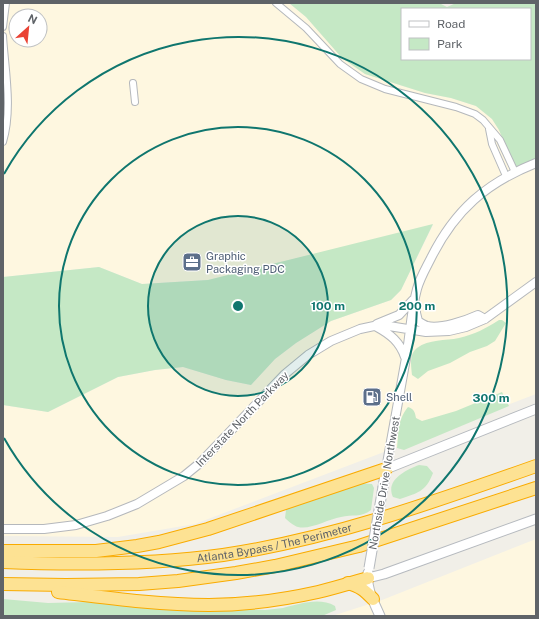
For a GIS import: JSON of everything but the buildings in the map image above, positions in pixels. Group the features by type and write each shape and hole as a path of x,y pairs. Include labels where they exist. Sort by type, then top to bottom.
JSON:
{"highway":[{"name":"Atlanta Bypass / The Perimeter","path":"3,562 128,564 223,555 276,546 359,525 456,494 536,466"},
{"path":"3,551 96,551 159,542 208,529 386,469"},
{"name":"Atlanta Bypass / The Perimeter","path":"3,585 139,584 178,581 260,569 359,546 536,488"},
{"path":"3,585 119,599 209,605 269,600 318,592 348,583 368,573"},
{"path":"348,583 365,590 373,599"}],"main road":[{"path":"386,469 536,409"},
{"name":"Northside Drive Northwest","path":"380,616 369,590 368,573 386,469"},
{"path":"368,573 384,574 536,520"}],"street":[{"path":"3,27 6,3"},
{"path":"276,3 306,28 340,64 361,80 385,89 466,110 475,114 500,140 515,172"},
{"path":"3,36 8,121 3,142"},
{"path":"133,83 135,102"},
{"path":"488,127 492,144 506,176"},
{"name":"Northside Drive Northwest","path":"386,469 406,358 415,296 424,272 436,248 457,217 479,195 506,176 536,163"},
{"name":"Interstate North Parkway","path":"3,529 44,529 76,524 107,516 146,498 184,476 200,463 299,361 323,345 341,336 373,326 389,326 426,332 449,331 466,327 485,319 536,282"},
{"path":"415,296 418,321 427,326 444,326 470,319 478,315 485,319"},
{"path":"373,326 399,315 415,296"},
{"path":"373,326 396,341 402,348 406,358"}],"shaded area":[{"path":"3,3 289,3 306,17 342,58 365,74 425,93 451,98 476,106 492,119 499,130 536,163 536,394 195,524 118,537 3,536 3,405 48,412 118,377 155,370 183,367 226,380 251,385 275,359 296,343 331,321 391,300 401,290 433,225 208,280 142,284 99,267 3,277"},
{"path":"536,539 536,616 332,616 382,600"}],"green space":[{"path":"289,3 439,3 447,7 456,3 536,3 536,163 515,169 499,130 492,119 476,106 451,98 425,93 365,74 342,58 306,17"},
{"path":"433,224 401,290 391,300 331,321 296,343 275,359 251,385 226,380 183,367 155,370 118,377 48,412 3,405 3,277 99,267 142,284 208,280"},
{"path":"499,320 506,323 495,341 450,363 428,371 418,379 412,375 412,357 417,348 427,343 470,335"},
{"path":"502,392 509,406 404,450 397,448 400,422 408,407 414,411 416,418 422,421 456,411"},
{"path":"419,465 427,466 433,473 424,488 400,499 393,497 391,491 392,486 398,476"},
{"path":"358,483 372,484 374,488 371,510 364,514 336,518 314,526 303,528 295,526 285,518 286,510 292,505"},
{"path":"3,599 48,603 88,602 265,610 283,608 303,603 323,602 335,606 336,610 322,616 3,616"}],"place":[{"name":"Graphic Packaging PDC","path":"192,262"},
{"name":"Shell","path":"372,397"}]}
